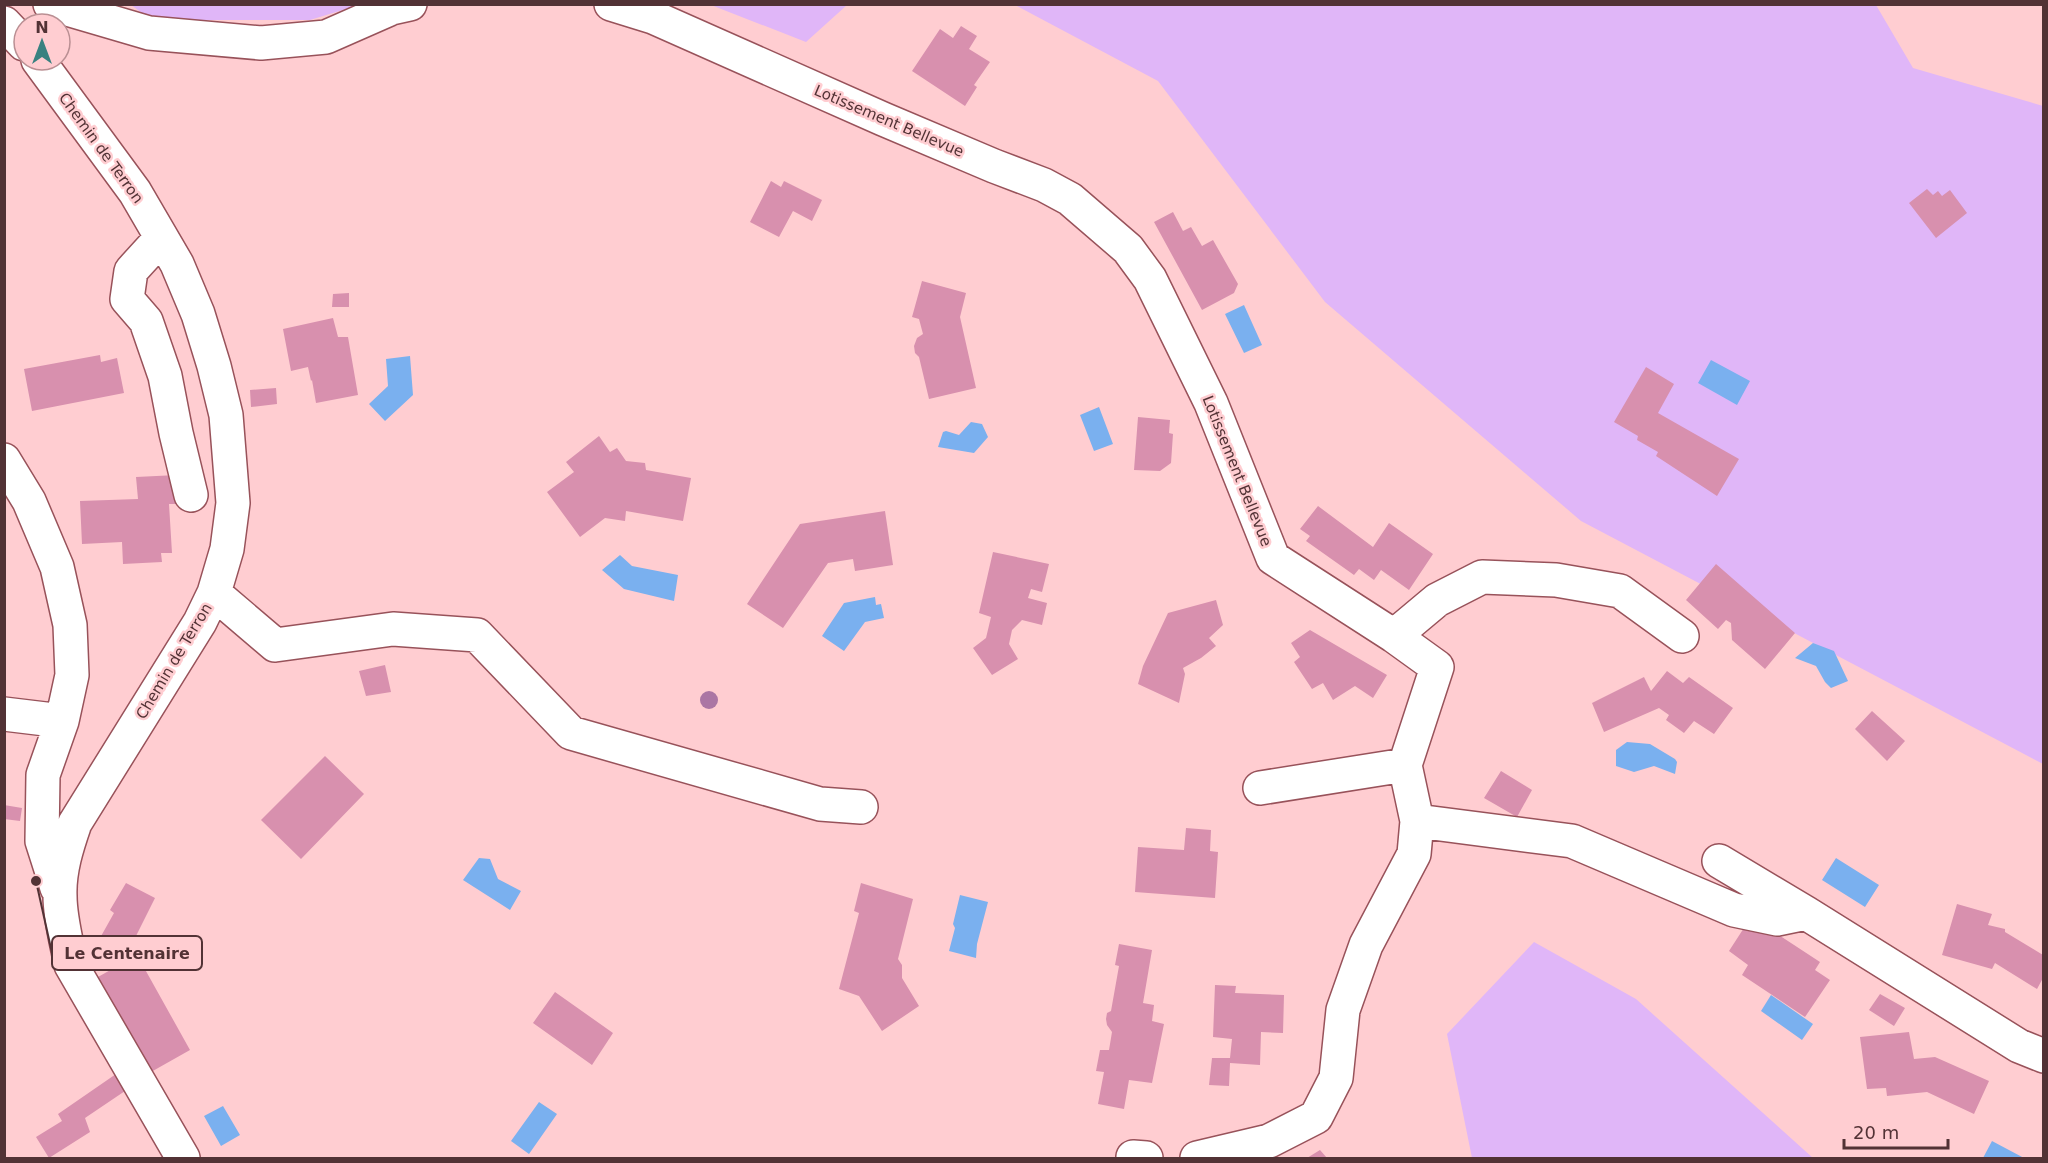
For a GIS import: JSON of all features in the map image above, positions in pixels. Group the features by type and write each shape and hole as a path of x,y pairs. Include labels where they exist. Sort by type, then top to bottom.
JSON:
{"street":[{"path":"50,4 149,33 261,43 326,37 392,8 410,4"},
{"name":"Lotissement Bellevue","path":"611,4 653,17 883,119 1044,185 1071,199 1128,249 1150,279 1211,403 1273,558 1394,636 1437,667 1405,765"},
{"name":"Chemin de Terron","path":"47,72 135,192 177,264 198,314 226,415 233,503 227,549 214,593 201,622 75,823 64,856 60,895 71,965 183,1158"},
{"path":"161,238 131,271 127,298 146,321 165,376 191,495"},
{"path":"4,460 29,501 57,567 70,625 72,675 62,721 43,775 42,841 60,895"},
{"path":"1394,636 1437,600 1482,577 1556,580 1620,591 1682,636"},
{"path":"214,593 275,645 393,629 477,635 571,733 808,801 861,807"},
{"path":"4,714 62,721"},
{"path":"1197,1158 1269,1142 1316,1117 1336,1078 1343,1010 1366,945 1414,854 1417,821 1405,765 1260,788"},
{"path":"1417,821 1572,841 1734,910 1777,919 1806,913"},
{"path":"1719,861 2019,1046 2043,1056"}],"shaded area":[{"path":"847,4 806,42 711,5"},
{"path":"131,5 359,5 310,20 152,20"},
{"path":"1015,5 1876,5 1913,68 2043,106 2043,764 1581,521 1325,302 1158,81"},
{"path":"1534,942 1636,999 1813,1158 1472,1158 1447,1034"}],"water":[{"path":"1244,305 1262,345 1244,353 1225,314"},
{"path":"410,356 413,395 385,421 369,404 388,386 386,359"},
{"path":"1711,360 1750,381 1737,405 1698,383"},
{"path":"1099,407 1113,444 1094,451 1080,415"},
{"path":"971,422 982,424 988,437 974,453 938,447 943,432 959,435"},
{"path":"620,555 632,566 678,575 674,601 624,589 602,570"},
{"path":"875,597 876,605 881,604 884,618 865,622 844,651 822,636 844,603"},
{"path":"1813,643 1834,651 1848,681 1831,688 1816,666 1795,658"},
{"path":"1627,742 1650,744 1675,759 1677,762 1675,774 1654,766 1634,772 1616,766 1616,750"},
{"path":"479,858 490,859 498,879 521,891 510,910 463,880"},
{"path":"1836,858 1879,885 1865,907 1822,880"},
{"path":"960,895 988,902 977,944 976,958 949,951"},
{"path":"1771,995 1813,1024 1802,1040 1761,1011"},
{"path":"539,1102 557,1114 529,1154 511,1141"},
{"path":"223,1106 240,1135 221,1146 204,1116"},
{"path":"1992,1141 2024,1158 1983,1158"}],"building":[{"path":"961,26 977,36 969,49 990,62 974,85 977,87 965,106 912,71 940,29 953,38"},
{"path":"771,181 781,187 784,181 822,200 812,221 793,211 779,237 750,222"},
{"path":"1927,189 1933,195 1938,191 1942,196 1950,190 1967,213 1936,238 1909,203"},
{"path":"1173,212 1183,231 1191,227 1202,246 1213,240 1238,284 1234,293 1202,310 1154,222"},
{"path":"922,281 966,293 960,317 976,388 929,399 919,357 915,353 914,346 917,338 923,334 919,319 912,317"},
{"path":"349,293 349,307 332,307 333,294"},
{"path":"333,318 338,337 348,337 358,395 316,403 308,367 291,371 283,329"},
{"path":"100,355 101,362 117,358 124,393 32,411 24,369"},
{"path":"1646,367 1674,384 1658,413 1739,459 1717,496 1656,456 1658,452 1637,440 1638,436 1614,422"},
{"path":"276,388 277,404 251,407 250,390"},
{"path":"1138,417 1170,420 1169,433 1173,434 1171,463 1160,471 1134,470"},
{"path":"599,436 610,452 617,448 626,461 645,463 646,470 691,478 683,521 626,511 625,521 605,518 580,537 547,492 574,472 566,462"},
{"path":"177,475 178,504 169,504 172,553 161,553 162,562 123,564 122,542 82,544 80,501 138,499 136,477"},
{"path":"1318,506 1373,547 1389,523 1433,554 1409,590 1381,570 1374,580 1359,569 1354,575 1306,541 1310,536 1300,529"},
{"path":"885,511 893,565 855,571 853,559 828,563 783,628 747,604 800,524"},
{"path":"993,552 1049,564 1042,592 1031,589 1028,598 1047,603 1042,625 1022,620 1012,630 1009,644 1018,659 992,675 973,648 986,638 991,617 979,613"},
{"path":"1716,564 1795,633 1765,669 1732,640 1731,623 1726,620 1718,629 1686,600"},
{"path":"1216,600 1223,625 1209,638 1216,646 1183,668 1185,674 1179,703 1138,684 1143,666 1168,613"},
{"path":"1310,630 1387,675 1373,698 1355,686 1333,700 1323,683 1312,689 1294,662 1300,657 1291,643"},
{"path":"385,665 391,692 366,696 359,671"},
{"path":"1667,671 1683,683 1689,677 1733,708 1714,734 1694,721 1684,733 1666,720 1669,715 1659,708 1604,732 1592,703 1644,677 1651,691"},
{"path":"1872,711 1905,741 1887,761 1855,729"},
{"path":"325,756 364,794 301,859 261,820"},
{"path":"1501,771 1532,790 1517,817 1484,798"},
{"path":"4,805 22,808 20,821 4,819"},
{"path":"1186,828 1211,830 1210,851 1218,852 1215,898 1135,892 1138,847 1184,850"},
{"path":"126,883 155,898 130,948 118,955 100,938 114,913 110,910"},
{"path":"861,883 913,899 898,959 902,965 902,978 919,1006 882,1031 859,996 839,989 859,913 854,911"},
{"path":"1957,904 1992,914 1988,925 2005,929 2005,932 2043,955 2043,978 2037,989 1995,963 1992,969 1942,955"},
{"path":"1751,917 1820,962 1815,970 1830,980 1805,1017 1742,975 1748,965 1729,951"},
{"path":"1119,944 1152,950 1143,1003 1154,1005 1152,1021 1164,1024 1152,1083 1129,1080 1124,1109 1098,1104 1104,1072 1096,1071 1100,1050 1109,1050 1112,1032 1106,1019 1107,1013 1111,1011 1119,966 1115,965"},
{"path":"137,955 190,1050 151,1072 98,977"},
{"path":"1215,985 1236,986 1235,993 1284,995 1283,1033 1261,1032 1260,1065 1230,1063 1229,1086 1209,1085 1212,1058 1230,1058 1232,1039 1213,1037"},
{"path":"555,992 613,1033 592,1065 533,1023"},
{"path":"1880,994 1905,1008 1894,1026 1869,1010"},
{"path":"1909,1032 1914,1059 1935,1057 1989,1081 1974,1114 1927,1092 1887,1096 1886,1088 1867,1089 1860,1037"},
{"path":"116,1074 125,1091 85,1118 90,1132 49,1158 36,1137 62,1121 58,1114"},
{"path":"1320,1150 1327,1158 1307,1158"}],"place":[{"name":"Le Centenaire","path":"36,881"}]}
